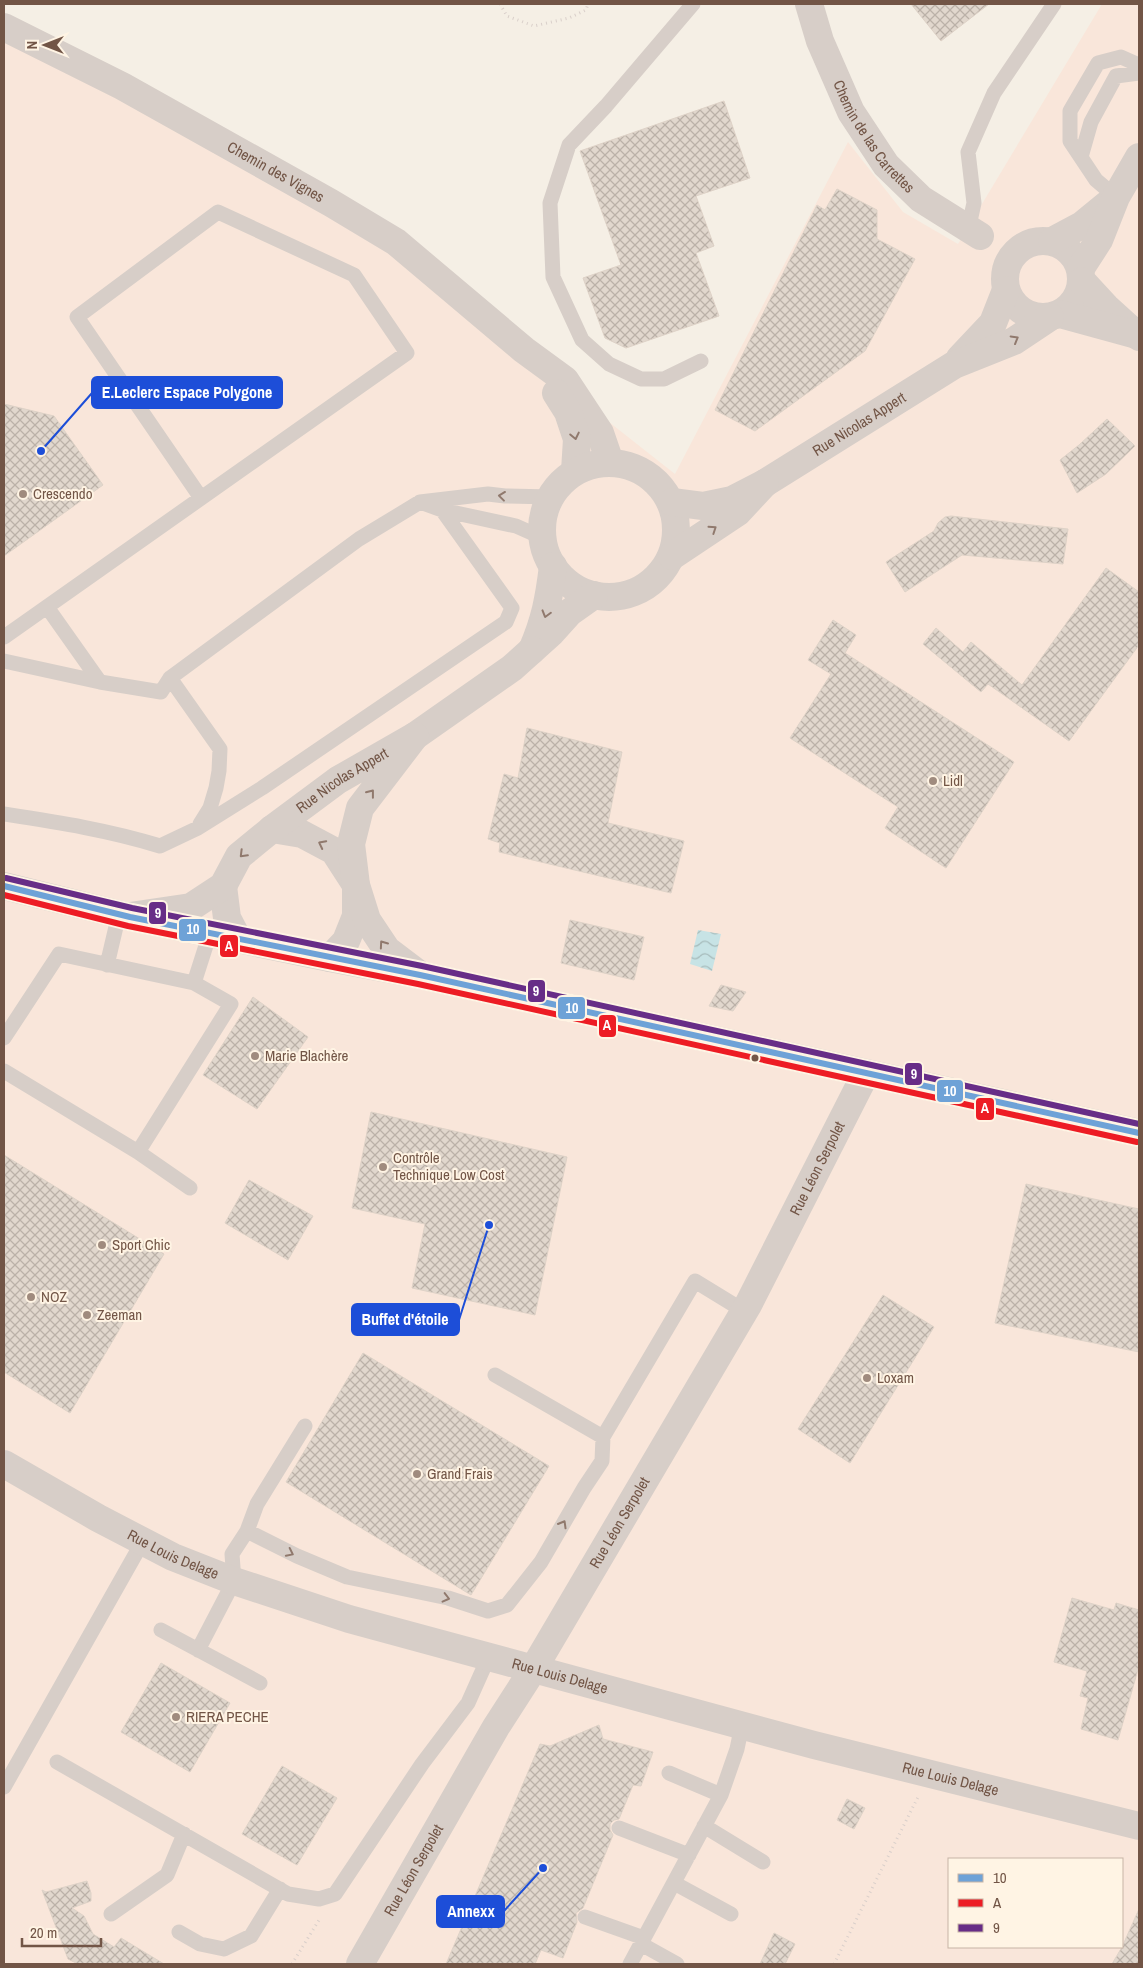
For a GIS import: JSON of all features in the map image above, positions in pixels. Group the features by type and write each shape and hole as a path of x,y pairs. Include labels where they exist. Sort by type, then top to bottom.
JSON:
{"street":[{"name":"Chemin de las Carrettes","path":"808,4 820,41 851,112 886,165 921,199 974,233 1043,241"},
{"name":"Chemin des Vignes","path":"4,27 122,86 331,203 396,242 524,350 565,380 600,433 610,462"},
{"path":"1055,316 1070,307 1078,298 1081,275 1099,240 1116,198 1139,157"},
{"path":"1006,284 1007,265 1013,254 1022,246 1043,241 1082,225 1116,198"},
{"path":"974,233 1006,284 1018,308 1028,315 1038,318 1055,316 1137,336"},
{"path":"1043,241 1071,252 1081,275 1106,308 1137,336"},
{"name":"Rue Nicolas Appert","path":"954,365 993,323 1006,284"},
{"name":"Rue Nicolas Appert","path":"672,502 703,506 732,500 765,483 954,365 1014,340 1055,316"},
{"name":"Chemin des Vignes","path":"524,350 568,412 577,439 575,471"},
{"path":"610,462 636,467 658,482 672,502 677,530 672,556 658,578 636,593 610,598 584,593 562,578 547,556 541,530 550,497 562,482 575,471 584,467 610,462"},
{"name":"Rue Nicolas Appert","path":"672,556 738,512 765,483"},
{"name":"Rue Nicolas Appert","path":"532,650 543,626 549,603 553,566"},
{"name":"Rue Nicolas Appert","path":"124,915 191,907 223,886 239,856 272,829 338,780 415,736 512,668 552,632 570,612 594,595"},
{"name":"Rue Nicolas Appert","path":"330,958 346,941 356,916 356,885 351,844 360,808 415,736"},
{"name":"Rue Nicolas Appert","path":"272,829 302,834 334,851 356,885 367,920 387,950 420,975"},
{"path":"223,886 228,918 238,939"},
{"path":"7,893 420,975 1139,1133"},
{"name":"Rue Léon Serpolet","path":"360,1964 496,1727 534,1668 744,1311 866,1073"},
{"name":"Rue Louis Delage","path":"4,1464 98,1518 173,1557 234,1581 349,1619 742,1726 1139,1826"}],"lane":[{"path":"693,4 606,106 569,145 550,203 553,277 582,340 609,364 641,380 664,379 701,361"},
{"path":"974,233 974,203 968,152 994,93 1054,4"},
{"path":"1116,198 1096,180 1070,141 1070,112 1098,63 1121,57 1139,65"},
{"path":"1081,157 1091,122 1116,76 1139,73"},
{"path":"4,637 202,498 408,352 354,275 218,212 77,316 202,498"},
{"path":"4,661 100,682 160,692 170,678 359,539 420,502 488,494 518,497 550,497"},
{"path":"420,502 442,510 516,526 543,538"},
{"path":"4,814 135,838 160,846 198,828 262,788 506,622 512,608 442,510"},
{"path":"47,607 100,682"},
{"path":"170,678 220,749 216,788 210,808 198,828"},
{"path":"107,965 124,915"},
{"path":"194,983 210,933"},
{"path":"4,1038 59,954 194,983 230,1004 138,1152"},
{"path":"4,1071 138,1152 190,1188"},
{"path":"247,1531 296,1556 347,1577 448,1598 488,1611 507,1605 541,1562 602,1461 603,1437 695,1281 744,1311"},
{"path":"495,1375 603,1437"},
{"path":"198,1650 234,1581 232,1554 247,1531 257,1504 305,1426"},
{"path":"4,1787 143,1541"},
{"path":"161,1630 260,1683"},
{"path":"57,1762 288,1894 319,1899 335,1894 422,1764 468,1703 489,1656"},
{"path":"630,1964 721,1795 737,1750 742,1726"},
{"path":"668,1773 721,1795"},
{"path":"704,1826 763,1862"},
{"path":"619,1828 689,1855"},
{"path":"111,1914 167,1875 184,1834"},
{"path":"674,1882 732,1914"},
{"path":"179,1932 200,1944 224,1949 251,1936 280,1889"},
{"path":"585,1917 643,1941 677,1964"}],"path":[{"path":"500,4 506,16 534,26 569,18 586,10 588,4"},
{"path":"834,1964 917,1800 924,1772"},
{"path":"292,1964 335,1894"}],"shaded area":[{"path":"1102,4 1139,4 1139,1964 4,1964 4,20 374,237 675,474 848,142 903,212 958,244"}],"water":[{"path":"698,930 721,934 712,971 690,964"}],"building":[{"path":"911,4 989,4 941,41"},
{"path":"724,101 750,178 696,196 714,246 696,253 719,316 626,348 605,338 583,278 621,265 580,151"},
{"path":"837,189 877,210 877,239 915,259 865,351 755,431 715,410 817,205 825,210"},
{"path":"4,404 54,416 103,485 4,556"},
{"path":"1107,419 1135,446 1106,474 1077,493 1060,460"},
{"path":"951,516 1068,529 1063,564 962,555 905,592 886,562 934,531 938,523 945,517"},
{"path":"1106,568 1139,592 1139,645 1069,741 988,684 981,692 923,644 936,628 963,652 971,642 1022,685"},
{"path":"833,620 856,635 845,653 1014,762 946,868 885,828 898,807 790,738 831,674 808,660"},
{"path":"527,728 622,752 608,823 684,841 671,893 499,852 500,843 488,839 504,774 518,778"},
{"path":"570,920 644,937 634,980 561,963"},
{"path":"721,985 746,992 733,1011 709,1006"},
{"name":"Marie Blachère","path":"253,997 308,1037 257,1109 203,1075"},
{"path":"371,1112 567,1157 535,1315 412,1288 425,1224 352,1208"},
{"path":"4,1155 164,1254 70,1413 4,1372"},
{"path":"249,1180 313,1216 288,1260 225,1223"},
{"path":"1026,1184 1139,1209 1139,1352 995,1323"},
{"name":"Loxam","path":"883,1295 934,1327 850,1463 798,1429"},
{"name":"Grand Frais","path":"363,1353 549,1466 471,1595 286,1482"},
{"path":"1072,1598 1114,1610 1116,1603 1139,1610 1139,1666 1118,1740 1081,1729 1088,1698 1080,1696 1087,1671 1054,1662"},
{"name":"RIERA PECHE","path":"161,1663 230,1703 190,1772 121,1732"},
{"path":"599,1725 603,1739 653,1752 641,1786 633,1785 619,1819 614,1820 610,1824 610,1830 613,1835 583,1908 576,1913 577,1922 563,1958 541,1950 535,1964 446,1964 540,1744 550,1746"},
{"path":"282,1766 337,1798 297,1865 242,1834"},
{"path":"847,1799 865,1808 854,1829 837,1820"},
{"path":"87,1881 91,1893 91,1901 72,1908 84,1916 93,1934 114,1947 121,1938 164,1964 78,1964 68,1959 42,1890 46,1892"},
{"path":"1139,1909 1139,1964 1112,1964 1123,1948"},
{"path":"774,1933 795,1944 785,1964 760,1964"}],"transit line":[{"name":"9","path":"6,878 132,908 422,966 1139,1124"},
{"name":"10","path":"4,886 130,917 420,975 1139,1133"},
{"name":"A","path":"4,895 128,926 418,984 1137,1142"}],"place":[{"name":"E.Leclerc Espace Polygone","path":"41,451"},
{"name":"Crescendo","path":"23,494"},
{"name":"Lidl","path":"933,781"},
{"name":"Marie Blachère","path":"255,1056"},
{"name":"Contrôle Technique Low Cost","path":"383,1167"},
{"name":"Buffet d'étoile","path":"489,1225"},
{"name":"Sport Chic","path":"102,1245"},
{"name":"NOZ","path":"31,1297"},
{"name":"Zeeman","path":"87,1315"},
{"name":"Loxam","path":"867,1378"},
{"name":"Grand Frais","path":"417,1474"},
{"name":"RIERA PECHE","path":"176,1717"},
{"name":"Annexx","path":"543,1868"}]}
